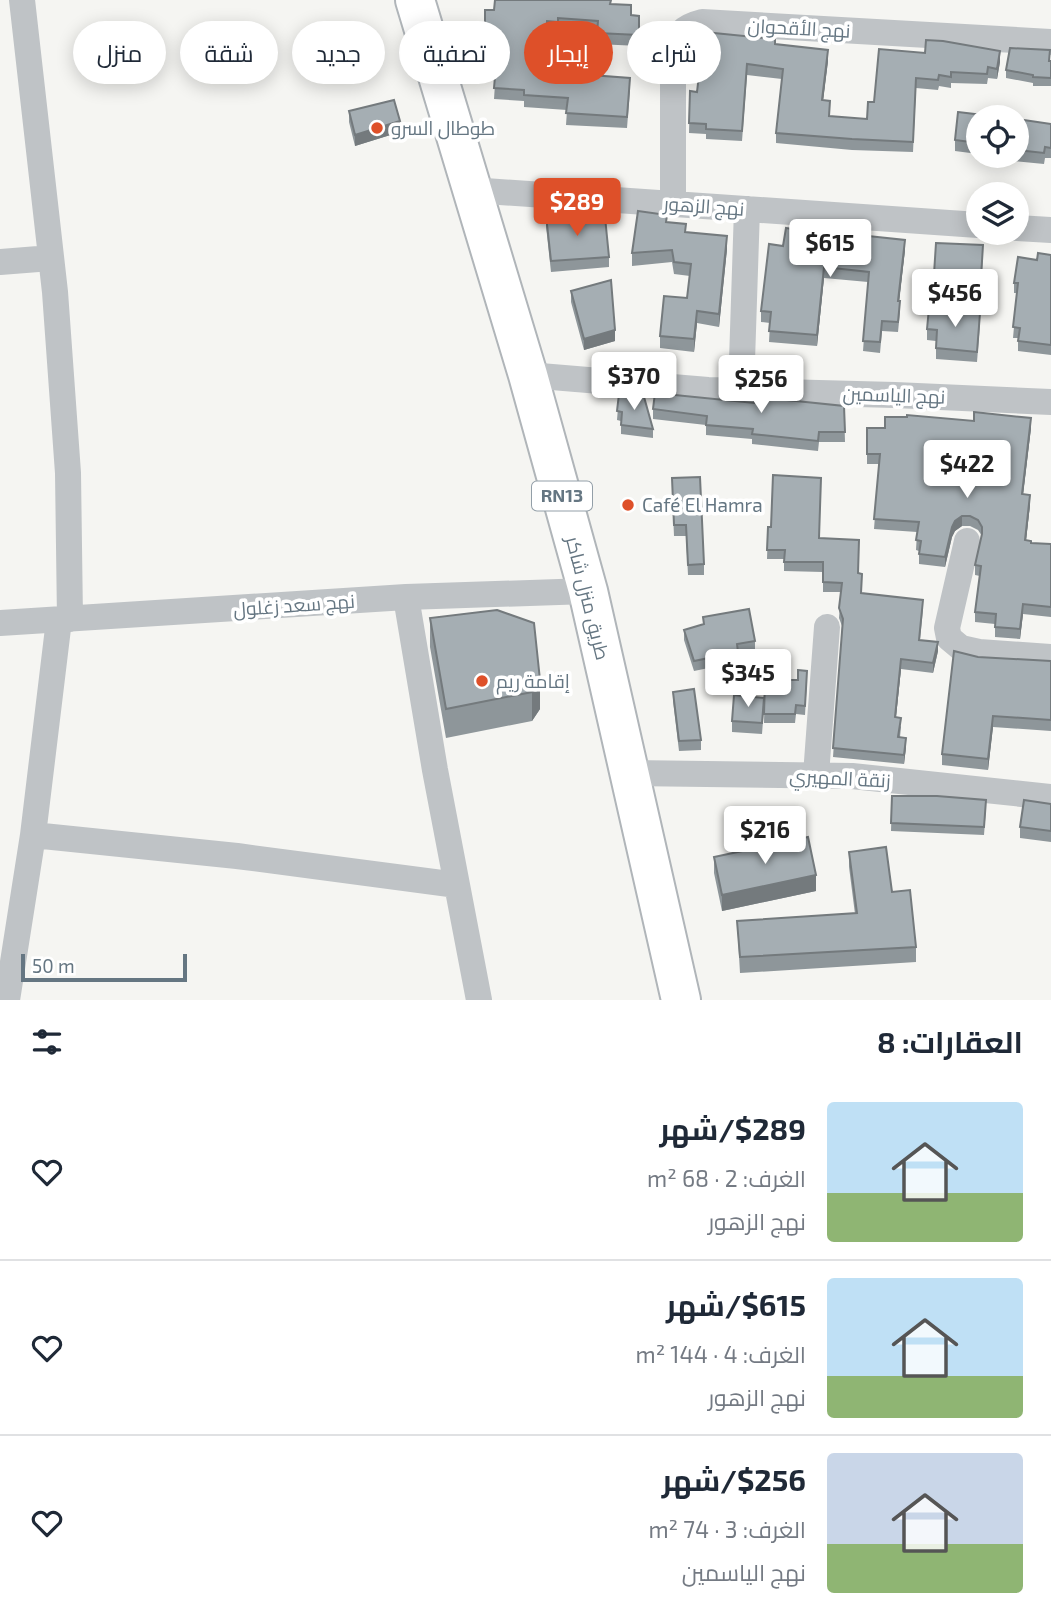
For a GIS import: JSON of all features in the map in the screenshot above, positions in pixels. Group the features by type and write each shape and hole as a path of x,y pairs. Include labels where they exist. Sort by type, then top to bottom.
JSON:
{"main road":[{"name":"طريق منزل شاكر","path":"415,0 528,375 588,591 681,1000"}],"street":[{"path":"7,1000 64,619 68,472 51,258 22,0"},
{"name":"نهج الأقحوان","path":"673,204 673,51 679,35 687,26 702,22 1051,42"},
{"name":"نهج الزهور","path":"471,190 966,224"},
{"path":"741,391 747,209"},
{"path":"1029,229 1051,230"},
{"path":"0,262 51,258"},
{"name":"نهج الياسمين","path":"528,375 708,390 1051,402"},
{"path":"967,541 947,628 949,638 961,649 1051,657"},
{"name":"نهج سعد زغلول","path":"0,622 406,597 588,591"},
{"path":"406,597 479,1000"},
{"path":"816,775 827,627"},
{"name":"زنقة المهيري","path":"629,773 865,777 1051,797"},
{"path":"33,835 237,856 457,885"}],"building":[{"path":"495,0 611,0 610,4 631,5 631,15 639,16 639,21 627,21 627,34 613,34 613,21 558,18 558,21 524,21 524,84 613,84 613,77 627,78 627,84 630,84 627,117 566,113 568,98 524,95 524,90 494,88 494,84 510,84 510,21 485,21 485,10 494,10"},
{"path":"721,34 775,39 775,44 828,50 822,100 830,101 829,116 867,119 868,102 874,102 879,49 925,53 926,40 1000,51 997,69 988,67 987,74 951,72 951,77 939,75 938,80 916,78 913,142 776,133 783,69 747,64 742,131 706,129 706,124 689,123 690,91 697,92 698,84 721,84"},
{"path":"1010,48 1050,50 1051,78 1033,77 1006,70"},
{"path":"394,100 400,121 355,135 349,111"},
{"path":"958,112 966,113 966,141 955,140"},
{"path":"1029,121 1051,124 1051,148 1045,147 1044,153 1029,151"},
{"path":"638,211 667,215 666,222 686,224 685,232 727,236 719,314 697,311 694,339 660,336 664,296 687,298 691,264 674,262 672,250 632,253"},
{"path":"575,214 576,219 605,217 609,257 551,261 546,215"},
{"path":"786,228 831,235 831,232 905,240 898,322 882,321 880,342 863,341 869,272 824,267 817,335 769,331 771,312 761,311 769,244 783,246"},
{"path":"936,243 983,245 981,277 934,274"},
{"path":"1038,253 1051,255 1051,345 1018,341 1020,328 1013,327 1018,283 1014,283 1018,257 1037,260"},
{"path":"611,280 615,330 584,339 571,291"},
{"path":"929,308 980,313 977,352 936,348 937,330 927,329"},
{"path":"655,393 754,403 756,397 844,406 845,432 819,432 818,441 752,434 753,429 706,425 707,416 653,409"},
{"path":"619,394 644,397 653,429 621,425 622,412 617,411"},
{"path":"974,412 1031,418 1022,494 1030,495 1025,540 1051,544 1051,607 1023,604 1020,629 995,627 996,614 975,612 981,566 975,565 982,534 978,520 962,516 955,521 945,557 919,554 921,541 916,540 919,522 874,519 880,454 867,454 867,428 885,428 885,417 907,415 974,421"},
{"path":"773,475 821,478 819,538 859,540 858,573 862,574 861,593 923,600 919,640 938,642 933,663 901,659 895,717 901,718 898,737 906,738 904,755 833,748 843,619 839,608 842,583 823,582 823,562 784,562 785,550 767,550 768,527 771,527"},
{"path":"700,477 704,564 688,565 686,525 674,525 672,478"},
{"path":"749,609 755,641 737,644 738,652 694,661 684,630 704,624 703,617"},
{"path":"497,610 534,623 540,680 532,692 446,709 430,618"},
{"path":"954,651 978,657 1051,661 1051,720 993,716 988,759 942,754"},
{"path":"798,670 807,671 805,706 796,705 795,714 764,714 765,680 798,680"},
{"path":"694,689 701,740 679,741 673,692"},
{"path":"734,695 764,698 762,723 732,721"},
{"path":"892,796 986,800 984,827 891,823"},
{"path":"1024,800 1051,804 1051,831 1020,827"},
{"path":"808,837 816,875 722,895 714,857"},
{"path":"886,847 892,892 910,890 916,947 740,957 737,921 857,913 849,852"}],"place":[{"name":"طوطال السرو","path":"377,128"},
{"name":"Café El Hamra","path":"628,505"},
{"name":"إقامة ريم","path":"482,681"}]}
